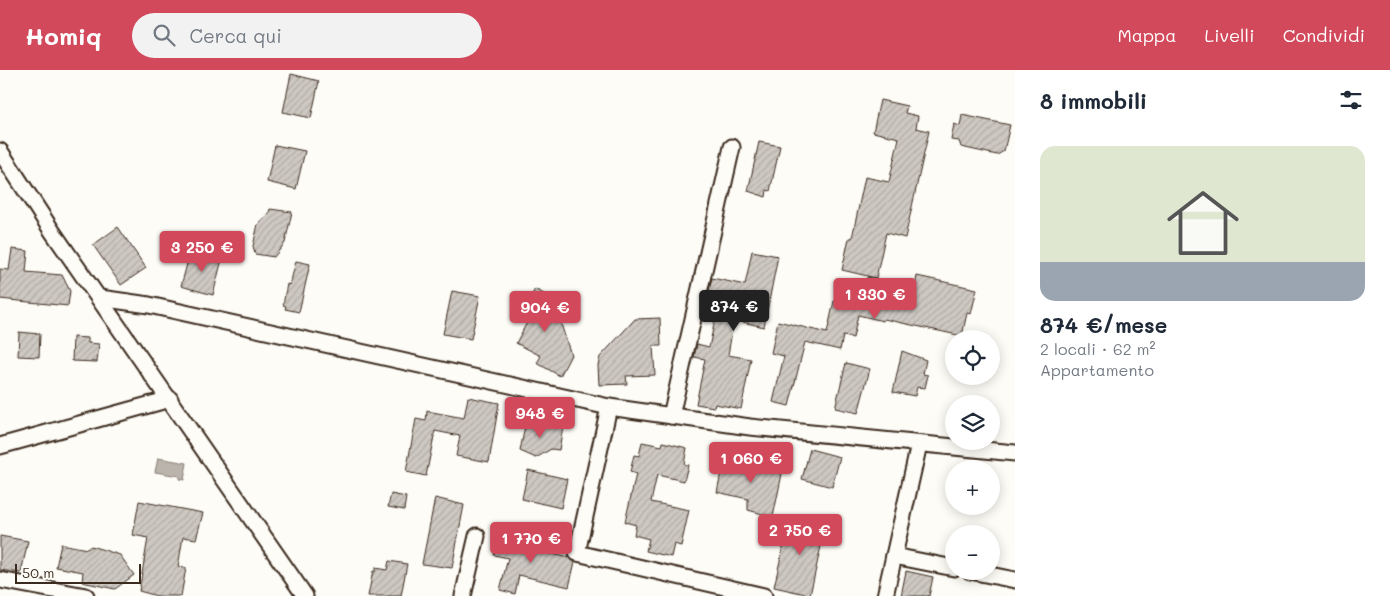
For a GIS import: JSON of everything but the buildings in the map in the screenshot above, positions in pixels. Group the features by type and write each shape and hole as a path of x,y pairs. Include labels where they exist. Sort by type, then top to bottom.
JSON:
{"street":[{"path":"671,416 732,147"},
{"path":"0,151 305,596"},
{"path":"100,298 158,307 609,407 760,428 1015,452"},
{"path":"0,446 170,399"},
{"path":"609,407 577,553 764,596"},
{"path":"885,596 919,444"},
{"path":"463,596 477,536"},
{"path":"894,556 945,566"},
{"path":"1000,577 1015,580"},
{"path":"0,580 86,596"}],"shaded area":[{"path":"158,458 187,463 184,480 179,479 179,476 155,472"}]}
